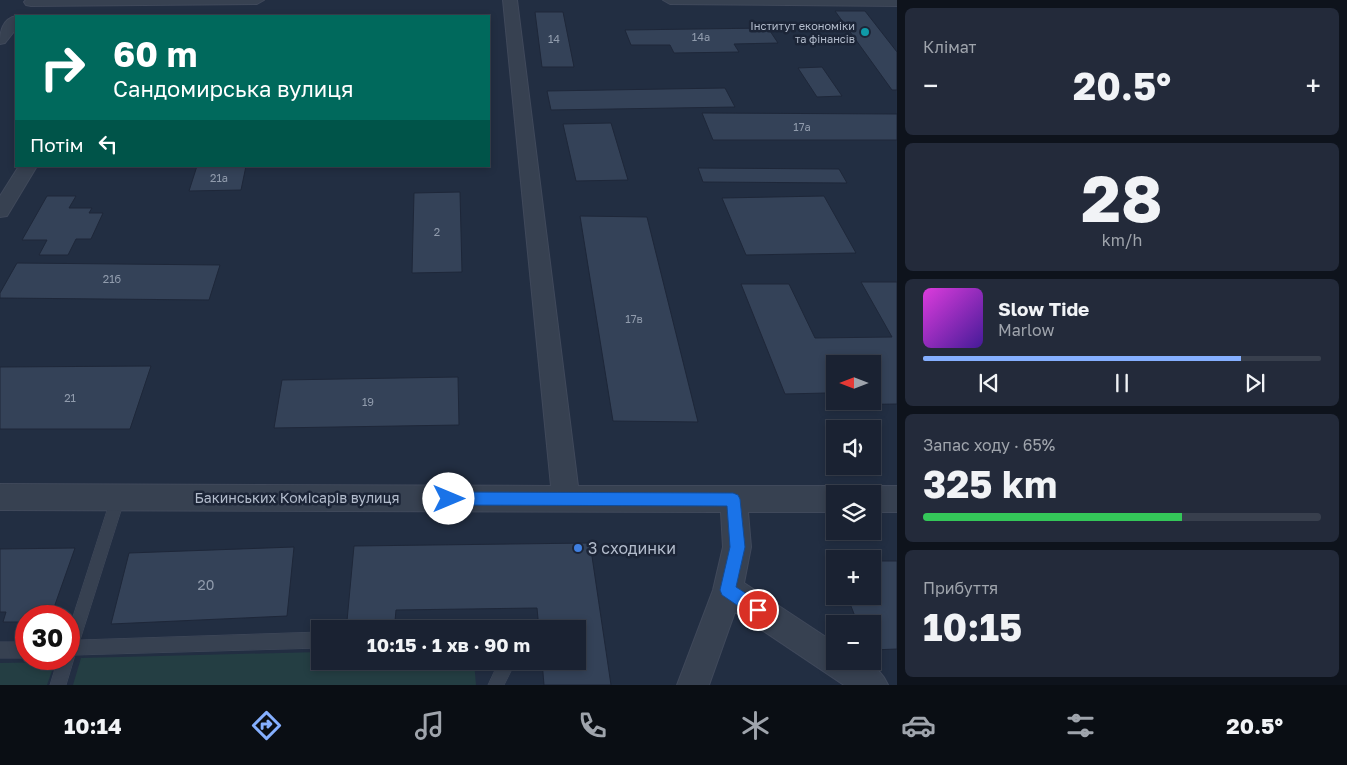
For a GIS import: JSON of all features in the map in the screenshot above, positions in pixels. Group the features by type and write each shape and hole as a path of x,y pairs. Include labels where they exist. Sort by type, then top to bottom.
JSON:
{"street":[{"path":"121,15 130,0"},
{"path":"21,15 32,1 257,0"},
{"path":"510,0 566,499"},
{"path":"670,0 896,2"},
{"path":"0,16 15,16"},
{"path":"0,40 15,21"},
{"path":"0,211 27,167"},
{"name":"Бакинських Комісарів вулиця","path":"0,497 826,499"},
{"path":"693,685 728,590 738,547 733,499"},
{"path":"881,499 897,500"},
{"path":"728,590 826,655"},
{"path":"849,670 872,685"}],"lane":[{"path":"80,615 118,498"},
{"path":"80,651 311,640"},
{"path":"0,650 15,650"},
{"path":"58,685 63,670"},
{"path":"496,685 503,670"}],"green space":[{"path":"311,652 311,670 475,670 476,685 73,685 77,670 80,670 81,658"},
{"path":"0,663 15,663 15,670 52,670 47,685 0,685"}],"building":[{"name":"Інститут економіки та фінансів","path":"835,11 865,11 897,52 897,90 892,90"},
{"path":"535,12 563,12 574,67 542,67"},
{"path":"768,28 778,43 734,44 739,52 674,53 670,45 631,45 625,30"},
{"path":"822,67 842,96 817,97 798,68"},
{"path":"725,88 735,107 551,110 547,91"},
{"path":"702,113 897,114 897,140 713,140"},
{"path":"611,123 628,180 576,181 563,124"},
{"path":"197,167 246,167 241,190 189,191"},
{"path":"698,168 839,169 847,183 703,182"},
{"path":"460,192 462,272 412,273 414,193"},
{"path":"47,196 76,196 69,208 92,208 89,213 103,213 91,239 76,239 68,255 39,255 47,240 22,240"},
{"path":"824,196 856,253 746,255 722,198"},
{"path":"580,216 647,217 698,422 613,421"},
{"path":"17,263 220,265 209,300 0,298 0,293"},
{"path":"861,282 897,282 897,404 881,404 881,355 826,355 826,393 785,394 741,284 789,284 815,338 892,337"},
{"path":"151,366 130,429 0,429 0,367"},
{"path":"458,377 459,425 274,428 282,380"},
{"path":"590,543 611,685 544,685 543,670 586,670 586,620 538,620 537,608 396,610 395,620 347,620 354,546"},
{"path":"294,547 287,616 111,624 129,553"},
{"path":"75,548 55,605 15,605 15,622 3,622 6,612 0,612 0,549"},
{"path":"881,561 897,561 897,649 881,650 881,615 854,615 851,605 881,605"}],"place":[{"name":"Інститут економіки та фінансів","path":"865,32"},
{"name":"3 сходинки","path":"578,548"}],"route":[{"path":"449,499 733,499 738,547 728,590 758,610"}]}
